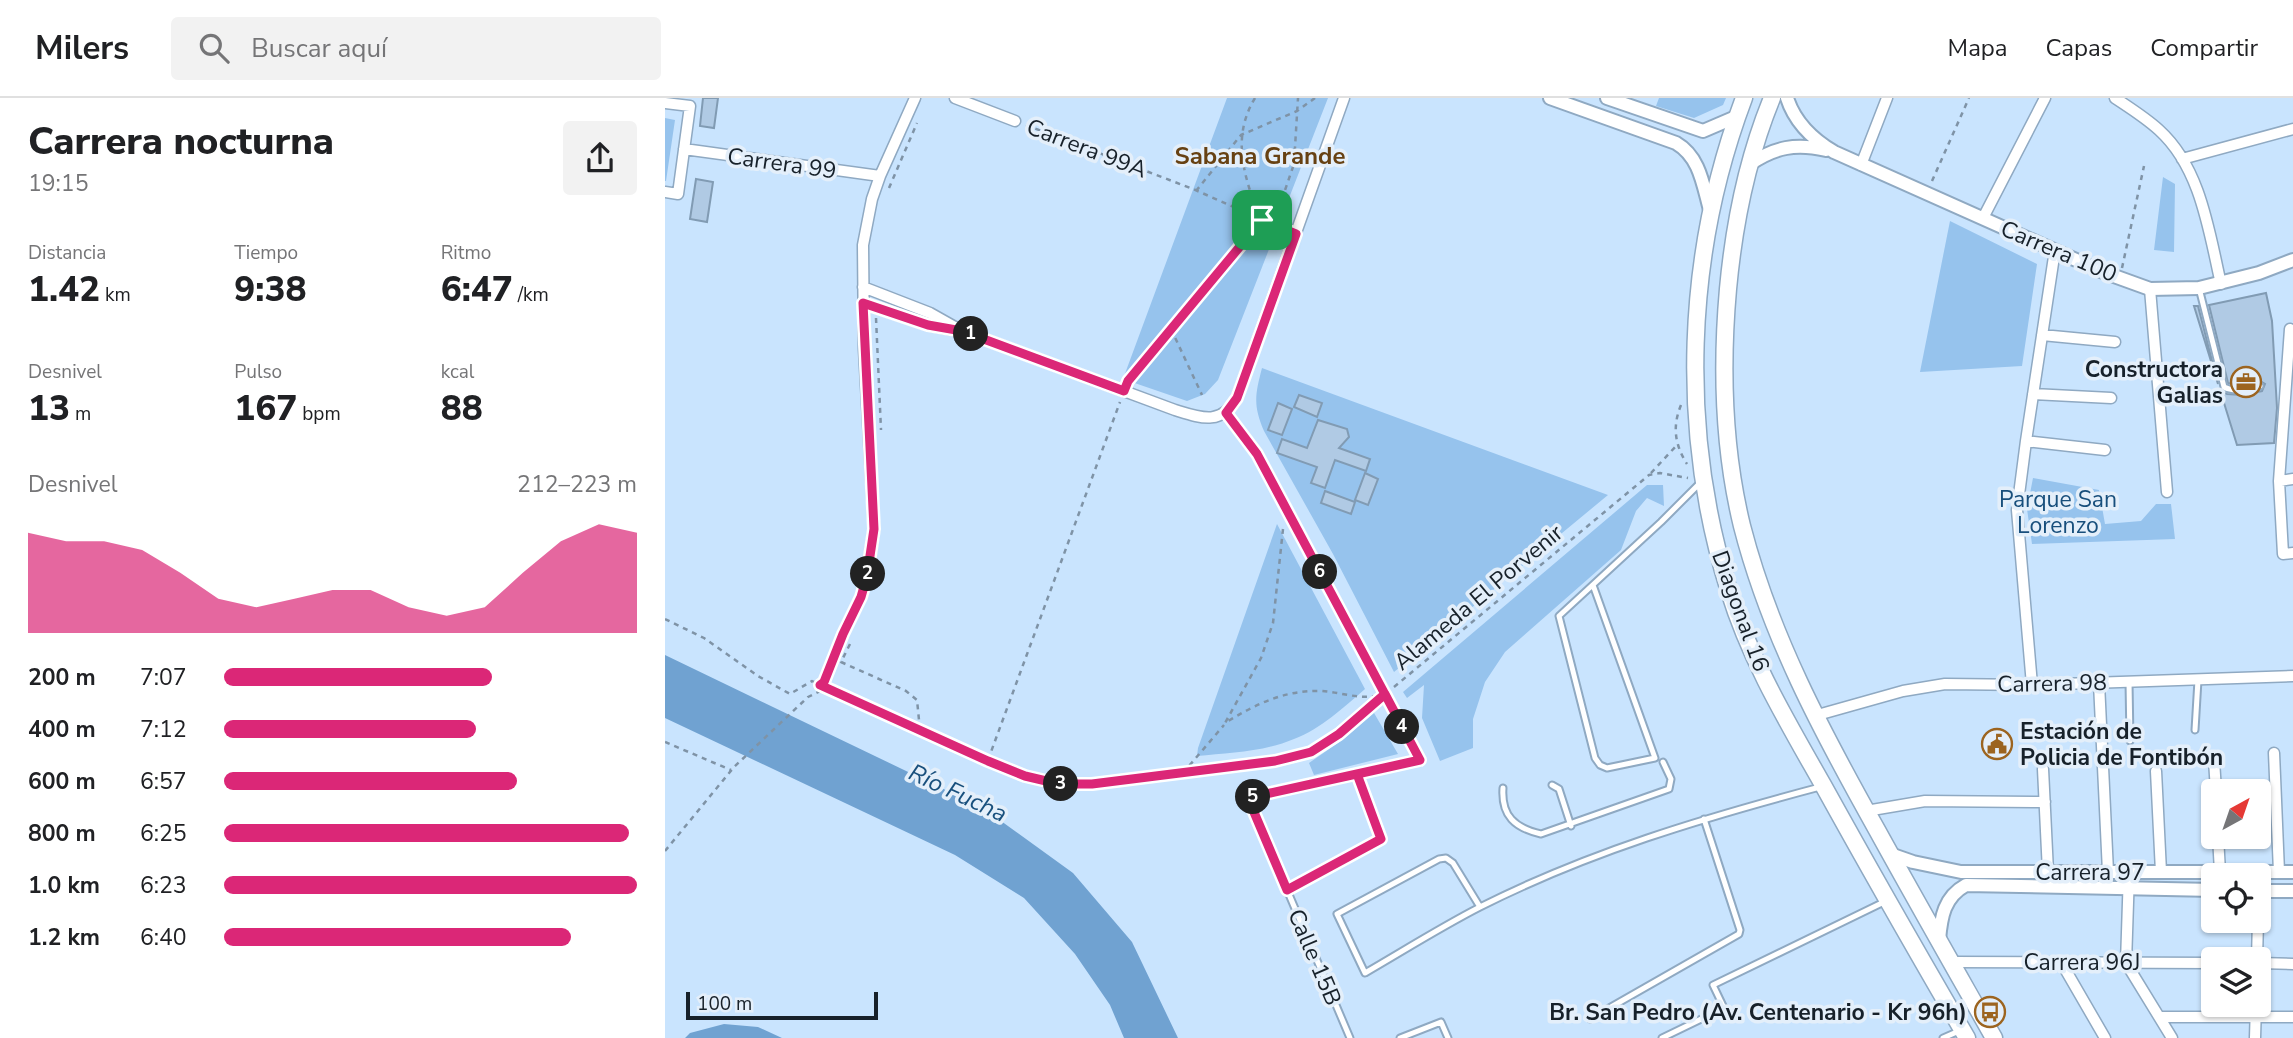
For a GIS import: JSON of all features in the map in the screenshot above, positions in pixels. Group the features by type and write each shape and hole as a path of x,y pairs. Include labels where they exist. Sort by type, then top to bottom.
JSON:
{"main road":[{"name":"Diagonal 16","path":"1744,98 1719,172 1710,210 1701,276 1695,365 1698,479 1739,619 1776,701 1964,1034"},
{"name":"Diagonal 16","path":"1772,98 1750,164 1735,231 1726,315 1726,429 1736,494 1750,555 1771,619 1814,716 1994,1038"}],"street":[{"path":"847,637 865,586 874,529 863,303 864,234 880,176 915,98"},
{"name":"Carrera 99A","path":"954,98 1015,121"},
{"path":"863,287 930,313 962,331 1196,417 1215,417 1226,413 1237,398 1344,98"},
{"path":"1550,98 1566,101 1685,148 1697,165 1710,210"},
{"path":"1607,98 1703,131 1738,116"},
{"name":"Carrera 100","path":"1787,98 1798,122 1809,135 1834,152 2150,289 2199,288 2221,284 2293,260"},
{"path":"1861,164 1887,98"},
{"path":"1983,218 2045,98"},
{"path":"2115,98 2159,129 2182,159 2204,210 2221,284"},
{"path":"665,103 690,106 678,194 665,192"},
{"path":"2182,159 2293,129"},
{"name":"Carrera 100","path":"1750,164 1766,154 1794,146 1834,152"},
{"name":"Carrera 99","path":"684,149 880,176"},
{"path":"2032,685 2017,510 2055,250"},
{"path":"2150,289 2167,492"},
{"path":"863,303 928,325 962,331"},
{"path":"2290,330 2279,481 2283,554 2293,553"},
{"path":"2042,335 2115,342"},
{"path":"2033,394 2111,398"},
{"path":"1226,413 1257,454 1420,760"},
{"path":"2026,441 2105,450"},
{"path":"2279,481 2293,479"},
{"name":"Carrera 98","path":"1814,716 1903,691 1945,684 2032,685 2293,676"},
{"path":"2099,683 2108,872"},
{"path":"2274,753 2279,873"},
{"path":"2214,760 2215,779"},
{"path":"2043,769 2048,872"},
{"path":"2156,771 2161,872"},
{"path":"1866,811 1926,801 2045,802"},
{"name":"Carrera 97","path":"1890,854 1946,870 2201,872"},
{"path":"2129,872 2126,963 2172,1038"},
{"name":"Carrera 97","path":"2271,873 2293,873"},
{"name":"Carrera 97","path":"1939,940 1946,902 1966,885 2201,890"},
{"path":"2271,891 2293,891"},
{"name":"Carrera 96J","path":"1951,962 2201,963"},
{"path":"2061,962 2105,1038"},
{"path":"2271,962 2293,964"},
{"path":"2159,1017 2201,1017"},
{"path":"2255,1038 2256,1017"},
{"path":"2271,1017 2293,1017"}],"lane":[{"path":"2199,288 2224,387 2239,390 2260,386"},
{"path":"1593,585 1655,758 1607,768 1600,765 1595,758 1559,616 1661,522 1698,479"},
{"path":"2195,730 2198,680"},
{"path":"2129,682 2130,741"},
{"path":"1287,890 1381,839 1357,774 1420,760"},
{"path":"1503,788 1502,804 1511,820 1525,831 1541,835 1669,789 1671,779 1663,762"},
{"name":"Calle 15B","path":"1350,1038 1248,798 1357,774"},
{"path":"1552,785 1559,789 1571,826"},
{"path":"1480,907 1453,863 1446,858 1439,859 1337,914 1365,973 1480,907 1637,840 1703,819 1823,787"},
{"path":"1590,1019 1739,934 1740,930 1703,819"},
{"path":"1662,1038 1724,1007 1713,985 1889,900"},
{"path":"1400,1038 1441,1022 1448,1038"},
{"path":"1943,1038 1964,1034"}],"path":[{"path":"1255,98 1248,109 1241,135 1245,179 1262,220 1269,248"},
{"path":"988,761 1128,381 1283,196 1294,164 1298,98"},
{"path":"1196,191 1241,135 1297,111 1315,98"},
{"path":"1930,188 1969,98"},
{"path":"889,189 919,119"},
{"name":"Carrera 99A","path":"1015,121 1196,191 1296,234"},
{"path":"2122,271 2144,166"},
{"path":"876,307 881,441"},
{"path":"1171,329 1202,395"},
{"name":"Alameda El Porvenir","path":"820,685 988,761 1025,776 1059,784 1092,784 1183,773 1275,761 1311,752 1339,734 1649,475 1677,445"},
{"path":"1649,475 1660,473 1698,479"},
{"path":"1183,773 1225,723 1261,658 1273,622 1286,509"},
{"path":"665,620 704,638 758,676 790,694 813,681 820,685 824,682 847,637"},
{"path":"847,637 841,662 905,691 917,700 919,720 916,728"},
{"path":"665,851 732,768 808,697 826,688"},
{"path":"1225,723 1255,705 1292,692 1322,691 1370,697 1385,694"},
{"path":"665,742 732,768"}],"green space":[{"path":"1227,98 1328,98 1218,380 1205,394 1187,401 1123,379"},
{"path":"1659,98 1726,98 1723,105 1694,118 1656,106"},
{"path":"665,118 675,120 666,181 665,181"},
{"path":"2163,177 2175,184 2174,252 2154,250"},
{"path":"1950,221 2037,264 2022,366 1920,372"},
{"path":"1262,368 1608,495 1394,672 1333,554 1264,431 1256,400"},
{"name":"Parque San Lorenzo","path":"2033,478 2099,490 2105,524 2141,521 2156,504 2171,504 2175,539 2032,544 2027,509"},
{"path":"1647,485 1663,485 1664,506 1647,498 1636,511 1621,550 1505,652 1485,682 1473,719 1473,748 1440,761 1422,718 1424,685 1407,698 1403,692"},
{"path":"1277,524 1365,689 1323,724 1294,739 1258,749 1197,756 1198,748"},
{"path":"1374,713 1398,754 1314,775 1309,763 1345,738"}],"shaded area":[{"path":"665,655 983,808 1073,873 1132,942 1178,1038 1124,1038 1110,1005 1075,954 1024,898 955,855 665,718"},
{"path":"724,1024 758,1027 782,1038 685,1038 690,1033"}],"building":[{"path":"703,98 718,98 714,128 700,126"},
{"path":"696,179 713,182 707,222 690,219"},
{"name":"Constructora Galias","path":"2266,293 2272,321 2277,408 2274,443 2237,445 2220,390 2227,394 2242,395 2262,391 2265,384 2260,381 2237,385 2228,383 2209,305"},
{"path":"2194,306 2198,306 2218,384"},
{"path":"1299,395 1322,403 1317,417 1294,407"},
{"path":"1278,403 1292,409 1282,435 1268,430"},
{"path":"1318,420 1347,429 1349,437 1339,448 1370,459 1366,471 1335,460 1325,488 1311,483 1317,467 1277,453 1282,439 1307,448"},
{"path":"1365,473 1378,479 1368,505 1355,500"},
{"path":"1325,491 1355,502 1351,514 1321,503"}],"place":[{"name":"Constructora Galias","path":"2246,382"},
{"name":"Estación de Policia de Fontibón","path":"1997,744"},
{"name":"Br. San Pedro (Av. Centenario - Kr 96h)","path":"1990,1012"}],"district":[{"name":"Sabana Grande","path":"1260,156"}],"route":[{"path":"1262,220 1128,381 1124,391 962,331 928,325 863,303 874,499 871,556 861,597 824,682 820,685 988,761 1025,776 1059,784 1092,784 1275,761 1311,752 1339,734 1385,694 1420,760 1357,774 1381,839 1287,890 1248,798 1420,760 1385,694 1257,454 1226,413 1237,398 1296,234 1262,220"}],"water label":[{"name":"Río Fucha","path":"958,793"}]}
